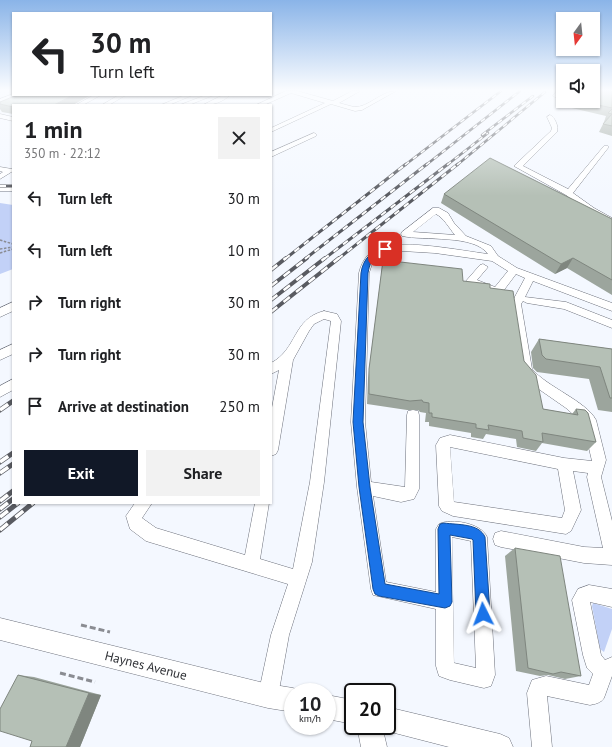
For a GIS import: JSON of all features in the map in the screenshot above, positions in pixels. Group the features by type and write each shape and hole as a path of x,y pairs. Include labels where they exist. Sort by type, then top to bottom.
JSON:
{"main road":[{"name":"Haynes Avenue","path":"6,631 268,696 284,699"},
{"path":"396,722 500,747"},
{"path":"372,735 374,747"}],"street":[{"path":"554,126 554,132 518,166 568,193 591,210 612,221"},
{"path":"272,155 314,134"},
{"path":"568,193 606,147"},
{"path":"0,169 9,170 0,178"},
{"path":"0,178 12,177"},
{"path":"0,189 12,189"},
{"path":"463,238 450,224 445,215 436,210 405,234 463,238 488,248 495,258 514,270 612,307"},
{"path":"445,602 379,589 364,487 358,422 364,273 367,263 371,257 378,252 385,249 402,247 495,258"},
{"path":"483,267 471,282 497,292 514,270"},
{"path":"531,276 516,304 526,370 534,380 570,404 589,420 599,460 594,477 612,554"},
{"path":"527,300 566,306 612,324"},
{"path":"0,314 12,307"},
{"path":"268,696 280,635 304,562 317,482 336,321 333,317 325,314 311,319 287,359 272,444"},
{"path":"0,356 12,349"},
{"path":"272,367 287,359"},
{"path":"0,392 12,385"},
{"path":"364,487 401,495 409,494 412,489 413,415"},
{"path":"564,464 573,510 566,526 453,509 447,506 443,445 445,442 564,464 597,468"},
{"path":"144,504 134,516 135,524 152,535 298,579"},
{"path":"251,565 262,504"},
{"path":"444,529 474,533 479,537 486,675 484,679 446,669 445,602 444,529"},
{"path":"502,540 584,555 612,557"},
{"path":"542,747 537,693 539,686 546,686 590,695 595,694 608,669 594,661 581,600 584,595 589,593 612,598"}],"path":[{"path":"0,240 12,244"},
{"path":"0,249 12,248"},
{"path":"0,253 12,248"},
{"path":"81,625 110,632"},
{"path":"60,673 95,682"}],"shaded area":[{"path":"0,203 12,205 12,269 0,274"},
{"path":"593,603 612,609 612,629 604,652 600,649 592,606"}],"building":[{"path":"490,158 612,219 612,280 573,258 561,264 444,194"},
{"path":"383,260 462,269 463,281 490,284 490,288 513,291 524,361 536,375 543,409 578,415 576,409 585,410 588,413 596,442 542,433 543,442 523,438 522,431 488,425 489,430 476,428 476,424 432,417 432,413 429,413 429,403 423,402 422,400 410,401 369,394 369,369"},
{"path":"539,339 612,349 612,398 610,398 600,367 546,359 542,355"},
{"path":"515,548 560,556 581,676 561,672 553,674 528,668"},
{"path":"18,675 89,693 66,747 30,747 32,741 0,731 0,709"}],"railway":[{"path":"405,165 456,126"},
{"path":"426,165 476,126"},
{"path":"482,135 494,126"},
{"path":"457,165 504,126"},
{"path":"447,165 488,133"},
{"path":"285,259 406,164"},
{"path":"305,259 427,164"},
{"path":"324,259 448,164"},
{"path":"338,259 458,164"},
{"path":"0,186 12,186"},
{"path":"272,269 286,258"},
{"path":"272,285 307,258"},
{"path":"272,299 325,258"},
{"path":"272,311 339,258"},
{"path":"0,410 12,402"},
{"path":"0,462 12,454"},
{"path":"0,473 12,465"},
{"path":"0,501 12,492"},
{"path":"0,509 12,500"},
{"path":"0,517 17,504"},
{"path":"0,530 32,504"}],"route":[{"path":"385,249 371,257 367,263 364,273 358,422 364,487 379,589 445,602 444,529 446,528 474,533 479,537 483,614"}]}
